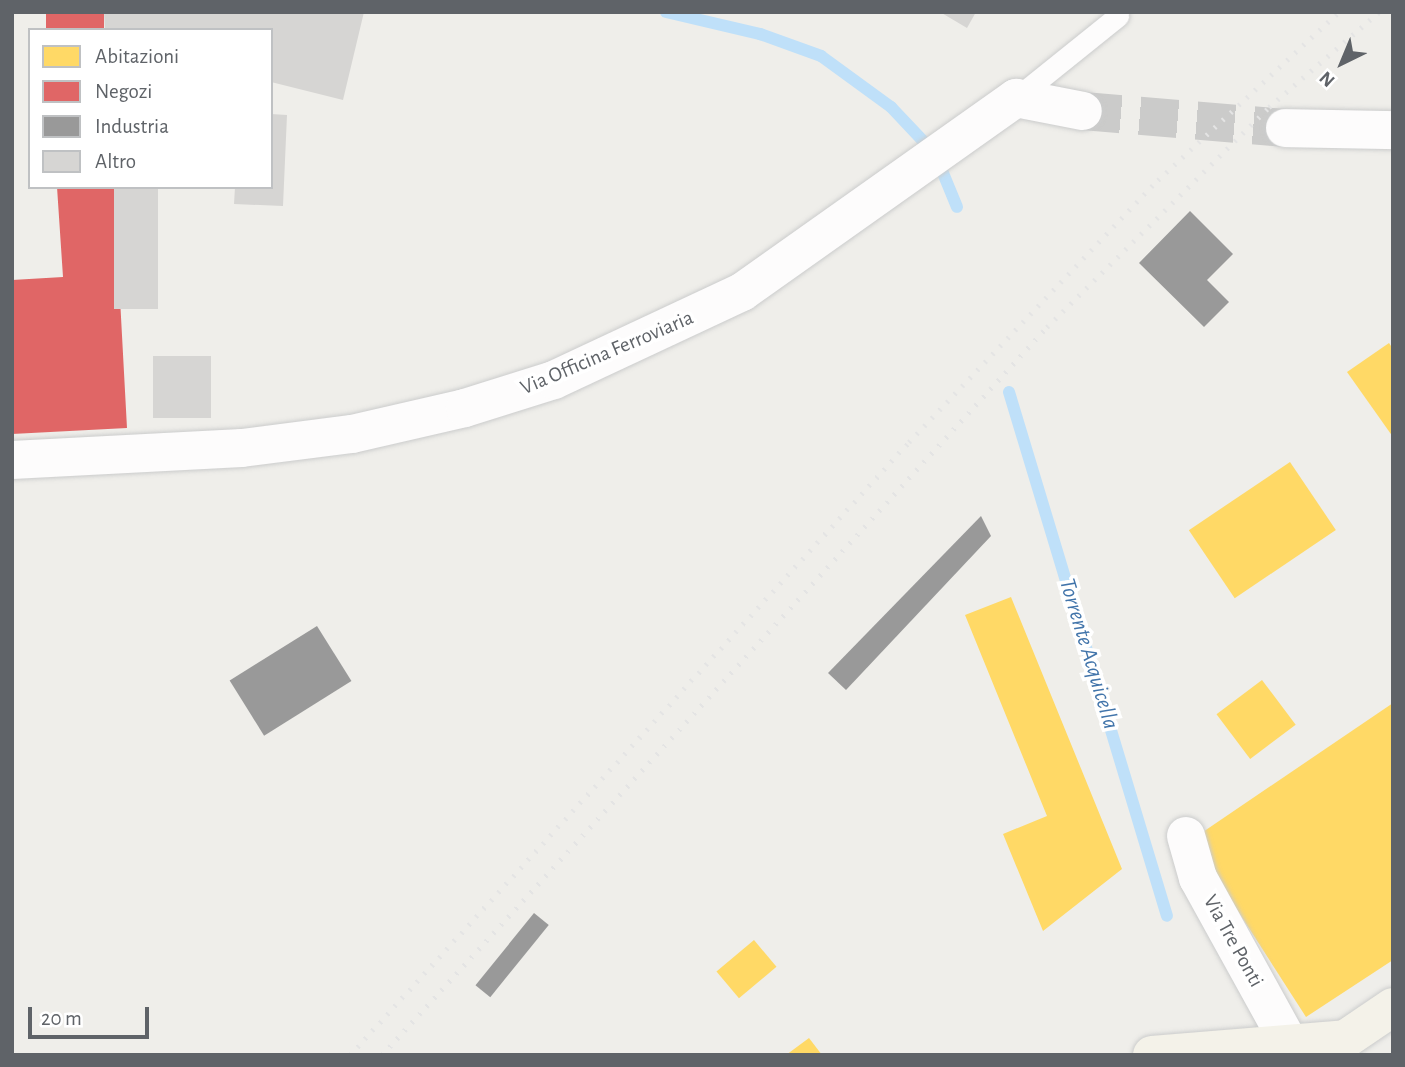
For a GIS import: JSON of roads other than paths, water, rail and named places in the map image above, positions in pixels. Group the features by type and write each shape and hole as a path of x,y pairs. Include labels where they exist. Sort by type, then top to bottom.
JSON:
{"main road":[{"path":"1016,98 1083,111"},
{"name":"Via Officina Ferroviaria","path":"12,460 242,448 352,434 465,408 554,380 742,292 894,188 1016,98"},
{"path":"1285,128 1393,130"},
{"name":"Via Tre Ponti","path":"1186,836 1198,878 1319,1046"},
{"path":"1152,1055 1319,1046 1393,1007"}],"lane":[{"path":"1016,98 1118,16"}],"waterway":[{"name":"Torrente Acquicella","path":"666,12 760,34 821,56 891,107 926,144 936,156 957,207"},
{"name":"Torrente Acquicella","path":"1009,392 1167,916"}],"tunnel":[{"path":"1083,111 1285,128"}],"railway":[{"path":"350,1055 909,442 1158,180 1339,12"},
{"path":"382,1055 1047,327 1269,107 1379,12"}]}
